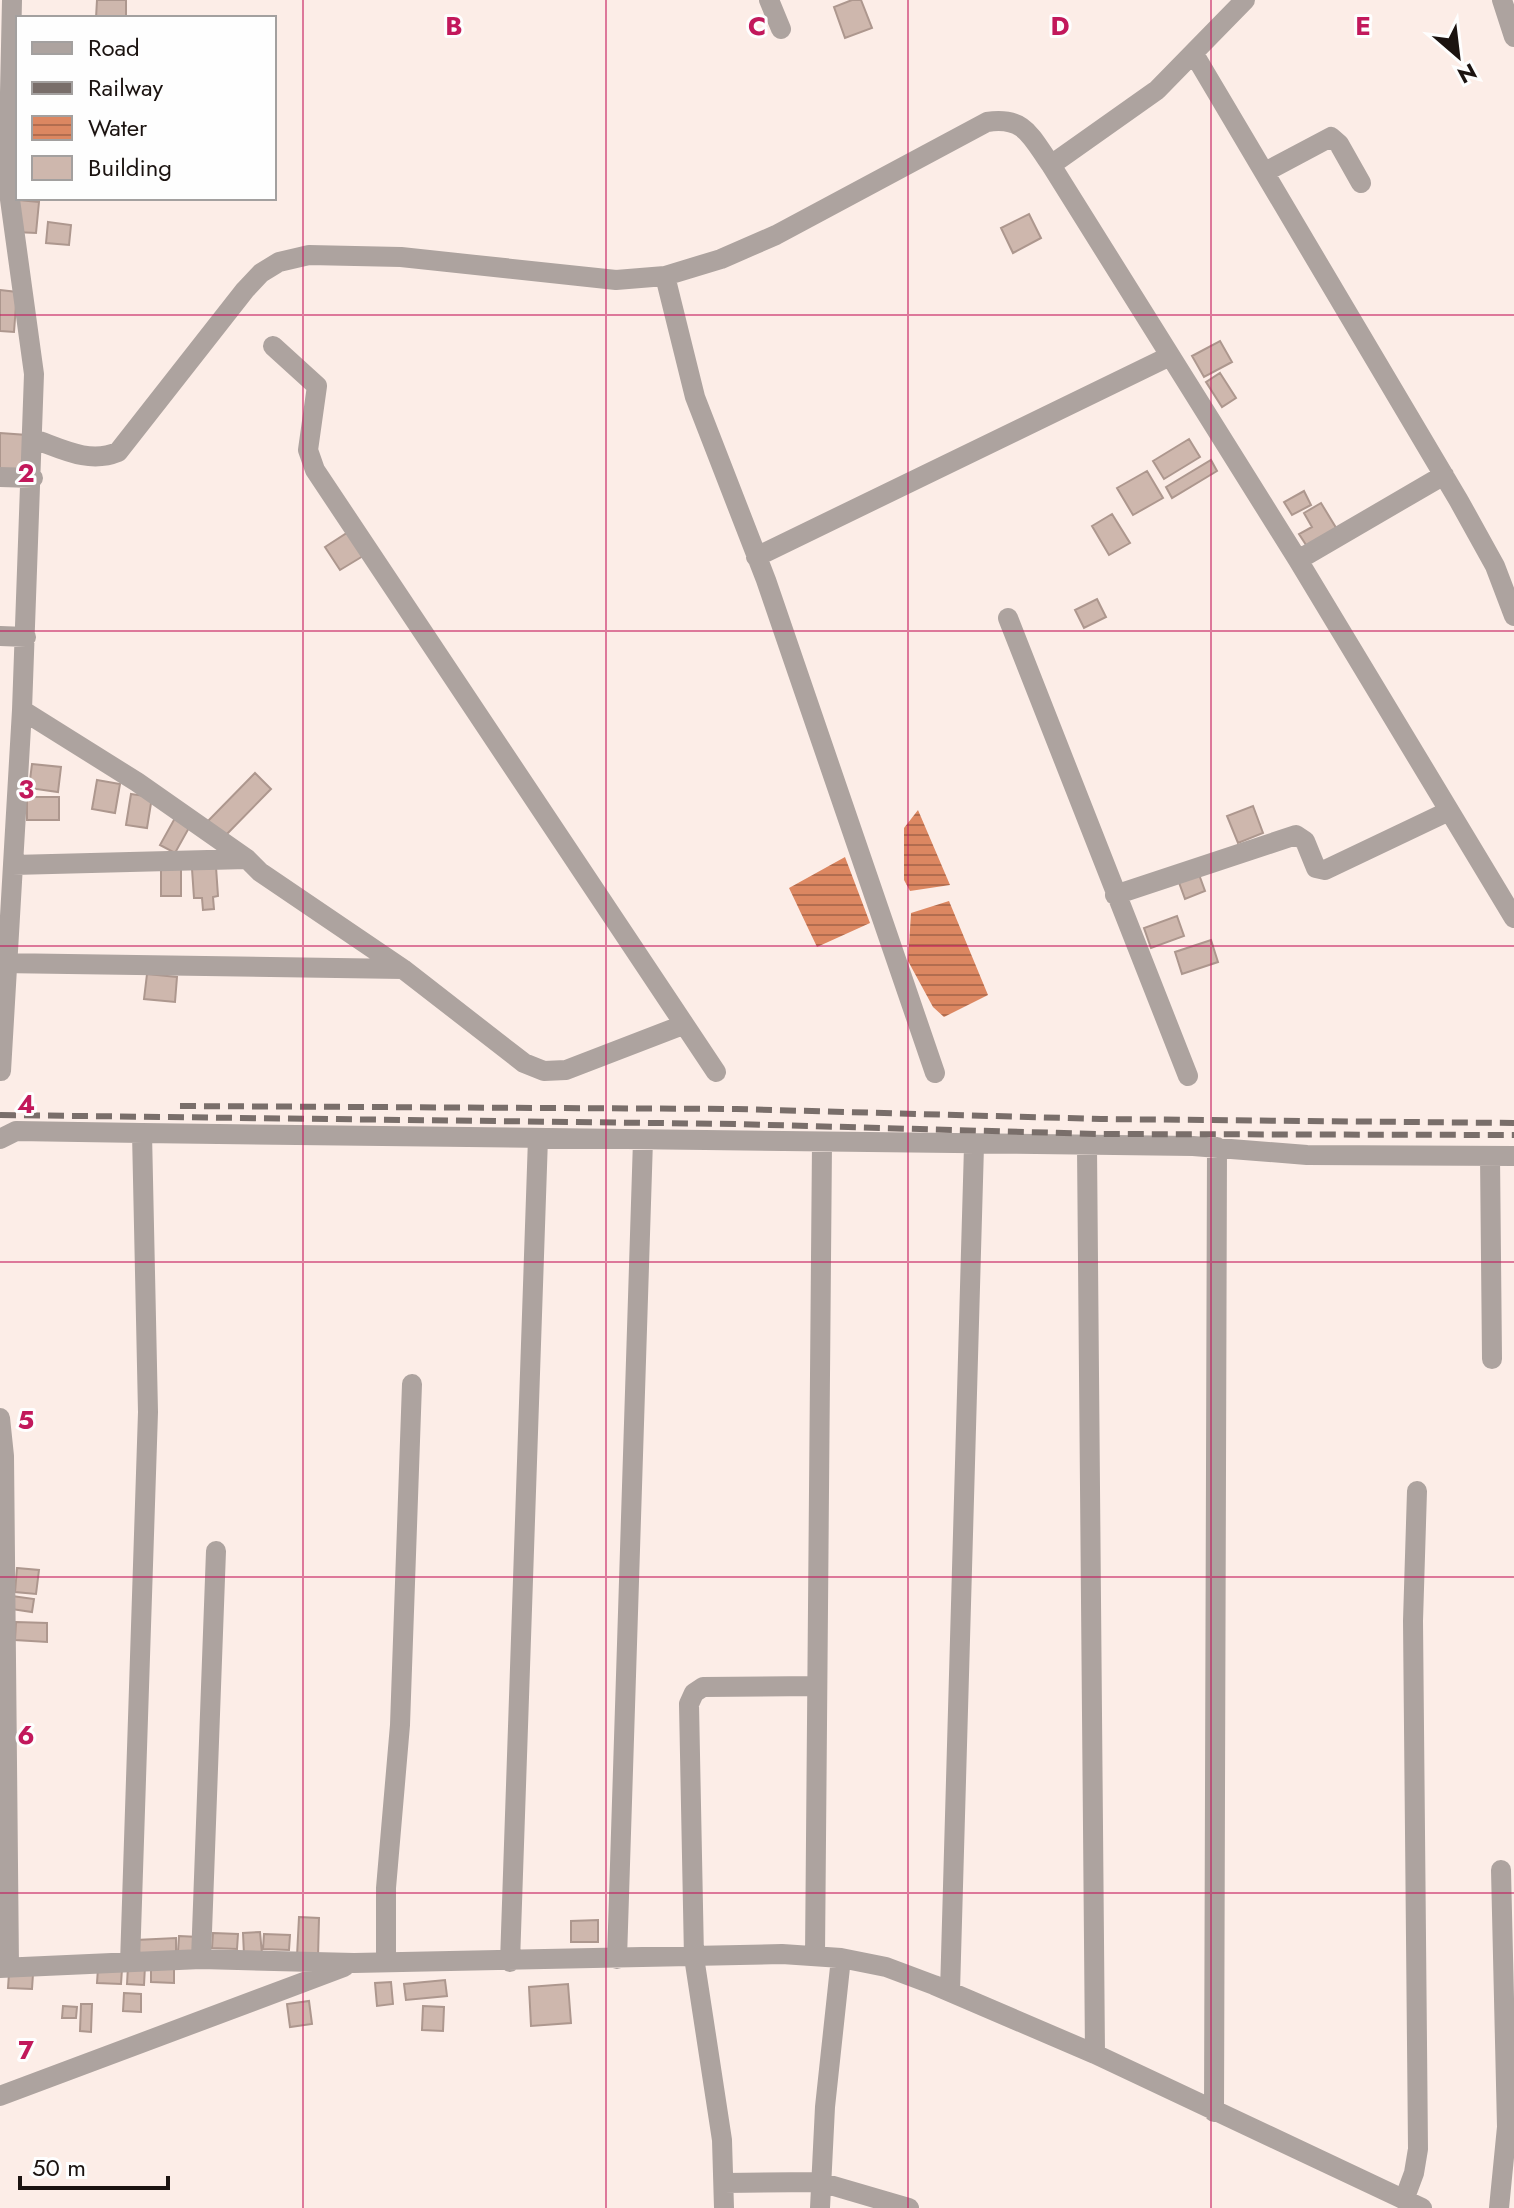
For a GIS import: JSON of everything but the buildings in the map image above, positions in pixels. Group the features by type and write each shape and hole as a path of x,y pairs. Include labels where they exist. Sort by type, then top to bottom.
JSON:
{"street":[{"path":"1,1071 3,963 13,865 9,796 22,710 34,439 34,374 4,184 12,0"},
{"path":"769,0 781,29"},
{"path":"1051,165 1157,90 1245,0"},
{"path":"1502,0 1514,37"},
{"path":"1194,54 1444,475 1495,566 1514,616"},
{"path":"34,439 88,458 103,458 118,452 245,290 261,273 279,262 309,255 401,257 616,280 665,276 721,259 776,235 987,122 1008,119 1023,127 1051,165 1298,560 1514,918"},
{"path":"1265,172 1331,137 1339,144 1361,183"},
{"path":"665,276 695,397 756,557 935,1073"},
{"path":"273,346 317,386 308,450 315,470 716,1072"},
{"path":"756,557 1170,356"},
{"path":"1298,560 1444,475"},
{"path":"0,477 33,478"},
{"path":"1008,618 1188,1076"},
{"path":"0,636 26,637"},
{"path":"22,710 137,782 247,859 260,872 403,969 524,1063 544,1071 566,1070 683,1025"},
{"path":"1115,895 1296,835 1305,841 1316,868 1325,870 1449,811"},
{"path":"13,865 247,859"},
{"path":"3,963 403,969"},
{"path":"0,1139 16,1131 1217,1147 1307,1155 1514,1156"},
{"path":"130,1963 148,1412 142,1133"},
{"path":"510,1962 538,1138"},
{"path":"617,1959 643,1140"},
{"path":"815,1956 822,1143"},
{"path":"950,1992 974,1146"},
{"path":"1087,1147 1095,2054"},
{"path":"1214,2112 1217,1147"},
{"path":"1490,1156 1492,1359"},
{"path":"386,1963 386,1888 400,1725 412,1384"},
{"path":"0,1418 4,1456 4,1968 201,1959 386,1963 694,1957 841,1958 886,1967 1095,2054 1413,2204 1418,2149 1413,1621 1417,1491"},
{"path":"201,1959 216,1551"},
{"path":"724,2208 722,2140 694,1957 689,1704 694,1693 715,1686 817,1686"},
{"path":"1499,2208 1507,2127 1501,1870"},
{"path":"820,2208 841,1958"},
{"path":"0,2096 354,1963"},
{"path":"724,2183 820,2182 909,2208"}],"water":[{"path":"918,810 950,885 910,891 904,880 904,828"},
{"path":"845,857 870,923 817,947 789,888"},
{"path":"949,901 988,995 944,1017 933,1007 908,961 911,913"}],"railway":[{"path":"180,1106 736,1109 1101,1119 1514,1123"},
{"path":"0,1115 736,1124 1098,1134 1514,1135"}]}
